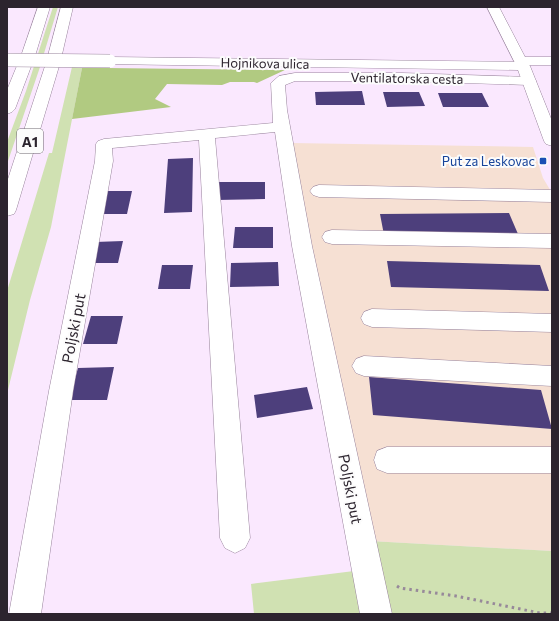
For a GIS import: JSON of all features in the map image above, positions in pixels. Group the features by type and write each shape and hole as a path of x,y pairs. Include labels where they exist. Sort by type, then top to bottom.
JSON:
{"main road":[{"name":"A1","path":"7,109 28,56 44,7"},
{"name":"A1","path":"7,210 53,63 67,7"},
{"path":"493,7 530,81 548,122 552,141"},
{"name":"Hojnikova ulica","path":"7,60 522,64 552,61"},
{"name":"Ventilatorska cesta","path":"284,79 295,77 402,77 530,81"},
{"name":"Poljski put","path":"284,79 278,83 279,110 302,246 376,614"},
{"name":"Poljski put","path":"25,614 61,392 104,161 104,144 282,127"},
{"path":"207,134 234,538"},
{"path":"320,192 552,196"},
{"path":"332,238 552,241"},
{"path":"372,318 552,323"},
{"path":"364,366 552,376"},
{"path":"387,460 552,460"}],"path":[{"path":"367,568 400,588 456,596 552,614"}],"shaded area":[{"path":"291,143 533,147 543,178 552,193 552,551 370,541"}],"green space":[{"path":"53,7 58,7 39,70 7,164 7,142 26,91"},
{"path":"72,67 82,68 51,227 30,300 7,394 7,291 49,153 52,153"},
{"path":"82,68 285,70 257,83 230,82 222,85 167,84 155,99 171,107 72,119"},
{"path":"370,541 552,551 552,614 388,614"},
{"path":"354,571 363,614 254,614 251,584"}],"building":[{"path":"362,91 365,105 316,105 315,92"},
{"path":"383,92 419,92 425,106 387,107"},
{"path":"438,93 482,93 489,107 443,107"},
{"path":"193,158 192,212 164,213 168,159"},
{"path":"218,182 265,182 265,199 216,200"},
{"path":"106,191 132,191 127,214 99,214"},
{"path":"509,213 518,234 384,235 380,214"},
{"path":"235,227 273,227 273,248 233,248"},
{"path":"123,241 118,263 88,263 95,242"},
{"path":"387,261 540,265 549,291 391,287"},
{"path":"278,262 279,286 230,287 231,263"},
{"path":"162,265 193,265 190,289 158,289"},
{"path":"91,316 123,316 117,344 83,344"},
{"path":"114,367 107,400 69,400 78,368"},
{"path":"369,377 541,390 552,429 373,415"},
{"path":"307,387 313,409 257,418 254,395"}],"place":[{"name":"Put za Leskovac","path":"543,161"}]}
